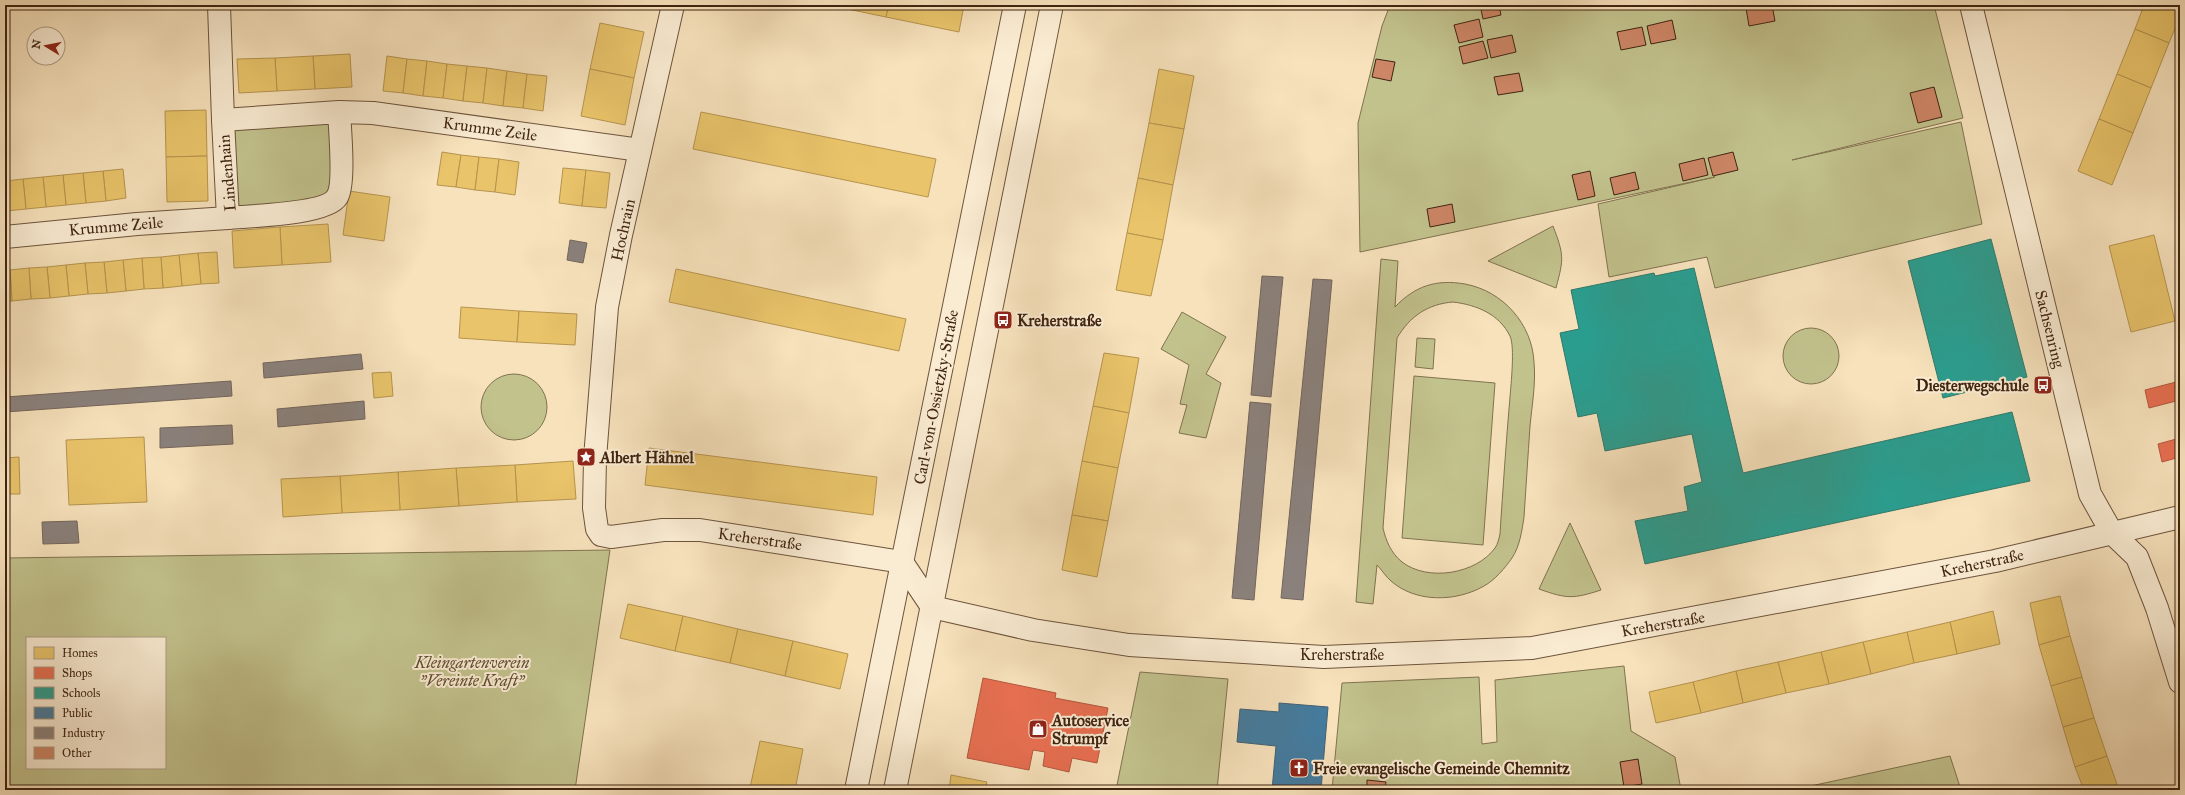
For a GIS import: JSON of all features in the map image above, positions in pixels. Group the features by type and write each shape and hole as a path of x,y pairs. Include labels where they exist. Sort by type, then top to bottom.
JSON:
{"street":[{"path":"219,5 223,120"},
{"name":"Hochrain","path":"595,458 607,307 640,150 673,5"},
{"name":"Carl-von-Ossietzky-Straße","path":"856,790 1015,5"},
{"path":"895,790 1052,5"},
{"name":"Sachsenring","path":"1971,5 2090,494 2112,533 2137,557 2157,608 2180,682"},
{"name":"Lindenhain","path":"339,112 341,174 340,189 337,198 330,204 316,209 228,218 223,120 339,112"},
{"name":"Krumme Zeile","path":"339,112 373,113 640,150"},
{"name":"Krumme Zeile","path":"5,237 137,224 228,218"},
{"name":"Kreherstraße","path":"595,458 594,520 596,529 601,534 611,537 622,537 663,530 700,530 902,562"},
{"name":"Kreherstraße","path":"932,607 1033,630 1129,645 1324,657 1532,648 1995,561 2180,517"},
{"path":"902,562 932,607"}],"green space":[{"path":"1390,5 1934,5 1963,118 1792,160 1961,122 1982,224 1715,288 1707,257 1609,277 1598,204 1715,177 1360,252 1358,123 1382,26"},
{"path":"331,120 334,196 237,212 232,126"},
{"path":"1553,226 1562,257 1556,288 1488,261"},
{"path":"1381,259 1398,261 1395,307 1418,289 1445,283 1465,284 1479,288 1492,294 1503,302 1513,311 1528,335 1534,362 1534,386 1524,517 1517,548 1512,558 1500,574 1484,586 1473,591 1461,595 1436,598 1412,593 1401,588 1389,579 1377,565 1373,604 1356,602","holes":["1444,303 1462,303 1479,308 1493,316 1505,328 1511,341 1512,375 1500,534 1495,548 1487,557 1476,564 1451,572 1425,572 1402,562 1395,555 1386,538 1383,528 1397,338 1408,323 1420,312"]},
{"path":"1182,312 1226,337 1206,374 1221,383 1206,438 1179,433 1187,405 1180,404 1189,365 1161,349"},
{"path":"1806,328 1816,328 1831,336 1837,345 1839,356 1837,367 1831,376 1816,384 1806,384 1795,379 1788,372 1783,361 1783,351 1788,340 1795,333"},
{"path":"1417,338 1435,339 1433,369 1415,367"},
{"path":"507,374 521,374 533,379 542,388 547,400 545,420 538,431 521,440 507,440 495,435 486,426 481,414 481,400 486,388 495,379"},
{"path":"1414,376 1495,383 1483,545 1402,538"},
{"path":"1570,523 1601,590 1570,597 1557,595 1539,589"},
{"name":"Kleingartenverein \"Vereinte Kraft\"","path":"610,550 575,790 5,790 5,558"},
{"path":"1624,666 1631,731 1675,757 1681,790 1332,790 1342,683 1479,677 1482,744 1497,742 1495,680"},
{"path":"1140,672 1228,679 1217,790 1116,790"},
{"path":"1950,756 1961,790 1792,790"}],"building: Homes":[{"path":"5,5 9,29 5,30"},
{"path":"828,5 889,5 886,17"},
{"path":"889,5 964,5 959,32 886,17"},
{"path":"2144,5 2180,5 2180,16 2169,43 2135,29"},
{"path":"600,23 644,32 634,78 590,69"},
{"path":"2135,29 2169,43 2151,88 2117,74"},
{"path":"350,54 352,87 315,89 313,56"},
{"path":"313,56 315,89 277,91 275,58"},
{"path":"387,56 407,59 403,93 383,91"},
{"path":"275,58 277,91 239,93 237,59"},
{"path":"407,59 427,61 423,96 403,93"},
{"path":"427,61 447,64 443,98 423,96"},
{"path":"447,64 467,66 463,101 443,98"},
{"path":"467,66 487,68 483,103 463,101"},
{"path":"487,68 507,71 503,106 483,103"},
{"path":"590,69 634,78 625,125 581,116"},
{"path":"1159,69 1194,76 1184,129 1149,123"},
{"path":"507,71 527,74 523,108 503,106"},
{"path":"527,74 547,76 543,111 523,108"},
{"path":"2117,74 2151,88 2133,133 2099,119"},
{"path":"206,110 207,156 166,157 165,111"},
{"path":"701,112 936,159 928,197 693,149"},
{"path":"2099,119 2133,133 2112,185 2078,171"},
{"path":"1149,123 1184,129 1173,185 1138,178"},
{"path":"442,152 461,155 456,187 437,185"},
{"path":"461,155 479,157 475,190 456,187"},
{"path":"207,156 208,201 167,202 166,157"},
{"path":"479,157 499,159 495,192 475,190"},
{"path":"499,159 519,162 515,195 495,192"},
{"path":"563,168 586,170 582,206 559,203"},
{"path":"123,169 126,198 106,201 103,171"},
{"path":"586,170 610,173 606,208 582,206"},
{"path":"103,171 106,201 86,203 83,173"},
{"path":"83,173 86,203 66,205 63,175"},
{"path":"63,175 66,205 46,207 43,177"},
{"path":"43,177 46,207 26,209 23,179"},
{"path":"1138,178 1173,185 1163,240 1127,233"},
{"path":"23,179 26,209 6,211 5,181"},
{"path":"349,191 390,197 384,241 343,235"},
{"path":"328,224 331,262 282,265 280,227"},
{"path":"280,227 282,265 234,268 232,231"},
{"path":"1127,233 1163,240 1151,296 1116,290"},
{"path":"2154,235 2175,321 2131,332 2109,246"},
{"path":"217,252 219,283 201,284 198,253"},
{"path":"198,253 201,284 182,286 179,255"},
{"path":"179,255 182,286 163,288 161,257"},
{"path":"161,257 163,288 144,289 142,258"},
{"path":"142,258 144,289 126,291 123,260"},
{"path":"123,260 126,291 107,293 104,262"},
{"path":"104,262 107,293 88,294 85,263"},
{"path":"85,263 88,294 69,296 66,265"},
{"path":"66,265 69,296 50,298 47,267"},
{"path":"47,267 50,298 31,299 29,268"},
{"path":"29,268 31,299 12,301 10,270"},
{"path":"676,269 906,319 899,351 669,302"},
{"path":"5,270 10,270 12,301 5,302"},
{"path":"461,307 519,311 517,342 459,338"},
{"path":"519,311 577,314 575,345 517,342"},
{"path":"1104,353 1139,358 1129,413 1093,406"},
{"path":"391,372 393,396 374,398 372,373"},
{"path":"1093,406 1129,413 1118,468 1082,461"},
{"path":"144,437 147,502 69,505 66,440"},
{"path":"649,448 877,477 873,515 645,485"},
{"path":"19,457 20,494 5,494 5,458"},
{"path":"573,461 576,499 517,502 515,465"},
{"path":"1082,461 1118,468 1108,521 1072,515"},
{"path":"515,465 517,502 459,506 456,468"},
{"path":"456,468 459,506 400,510 398,472"},
{"path":"398,472 400,510 342,513 340,476"},
{"path":"340,476 342,513 283,517 281,479"},
{"path":"1072,515 1108,521 1097,577 1062,570"},
{"path":"2060,596 2070,636 2039,645 2030,603"},
{"path":"628,604 683,616 675,651 620,638"},
{"path":"1993,611 2000,644 1957,654 1950,622"},
{"path":"683,616 738,629 730,663 675,651"},
{"path":"1950,622 1957,654 1914,663 1907,632"},
{"path":"738,629 793,641 785,676 730,663"},
{"path":"1907,632 1914,663 1871,674 1863,642"},
{"path":"2070,636 2082,677 2051,686 2039,645"},
{"path":"793,641 848,654 840,689 785,676"},
{"path":"1863,642 1871,674 1829,684 1821,652"},
{"path":"1821,652 1829,684 1786,693 1778,662"},
{"path":"1778,662 1786,693 1743,703 1736,671"},
{"path":"1736,671 1743,703 1701,713 1693,682"},
{"path":"2082,677 2094,718 2063,727 2051,686"},
{"path":"1693,682 1701,713 1656,723 1649,692"},
{"path":"2094,718 2107,756 2075,767 2063,727"},
{"path":"760,741 803,749 795,790 760,790 750,788"},
{"path":"2107,756 2119,790 2084,790 2075,767"},
{"path":"951,775 987,782 985,790 949,790"}],"building: Shops":[{"path":"2180,381 2180,400 2149,408 2145,390"},
{"path":"2180,438 2180,457 2162,462 2158,444"},
{"name":"Autoservice Strumpf","path":"983,678 1056,693 1055,698 1108,708 1097,763 1072,758 1069,772 1043,766 1045,752 1033,750 1029,770 967,758"}],"building: Schools":[{"path":"1991,239 2027,377 1943,398 1908,261"},
{"path":"1694,268 1743,473 2012,412 2030,481 1645,564 1635,521 1688,511 1684,487 1702,482 1692,434 1605,451 1597,413 1578,417 1560,333 1579,329 1571,290 1654,273 1655,276"}],"building: Public":[{"name":"Freie evangelische Gemeinde Chemnitz","path":"1279,703 1328,707 1321,790 1272,790 1276,746 1237,742 1240,709 1279,712"}],"building: Industry":[{"path":"570,240 587,243 583,263 567,260"},
{"path":"1262,276 1283,277 1271,397 1251,395"},
{"path":"1313,279 1332,280 1303,600 1281,598"},
{"path":"361,354 363,369 264,378 263,363"},
{"path":"231,381 232,396 5,412 5,397"},
{"path":"364,401 365,419 278,427 277,409"},
{"path":"1250,402 1271,404 1254,600 1232,598"},
{"path":"232,425 233,444 160,448 160,428"},
{"path":"77,521 79,543 43,544 42,522"}],"building: Other":[{"path":"1480,5 1499,5 1501,15 1483,19"},
{"path":"1772,5 1775,21 1749,26 1746,8"},
{"path":"1479,19 1483,37 1459,43 1454,25"},
{"path":"1672,20 1676,39 1651,44 1647,26"},
{"path":"1642,27 1646,45 1621,50 1617,32"},
{"path":"1512,35 1516,52 1491,58 1487,40"},
{"path":"1483,41 1488,58 1463,64 1459,47"},
{"path":"1376,59 1395,62 1391,81 1372,77"},
{"path":"1519,73 1523,91 1498,95 1494,77"},
{"path":"1934,87 1942,117 1918,123 1910,93"},
{"path":"1733,152 1738,170 1713,176 1708,158"},
{"path":"1704,158 1708,175 1683,181 1679,164"},
{"path":"1590,171 1595,196 1578,200 1572,175"},
{"path":"1635,172 1639,189 1614,195 1610,178"},
{"path":"1452,204 1455,222 1430,227 1427,209"},
{"path":"1638,759 1642,784 1624,787 1620,762"},
{"path":"1367,780 1386,782 1385,790 1367,790"}],"place":[{"name":"Kreherstraße","path":"1003,320"},
{"name":"Diesterwegschule","path":"2043,385"},
{"name":"Albert Hähnel","path":"586,457"},
{"name":"Autoservice Strumpf","path":"1038,729"},
{"name":"Freie evangelische Gemeinde Chemnitz","path":"1299,768"}]}
